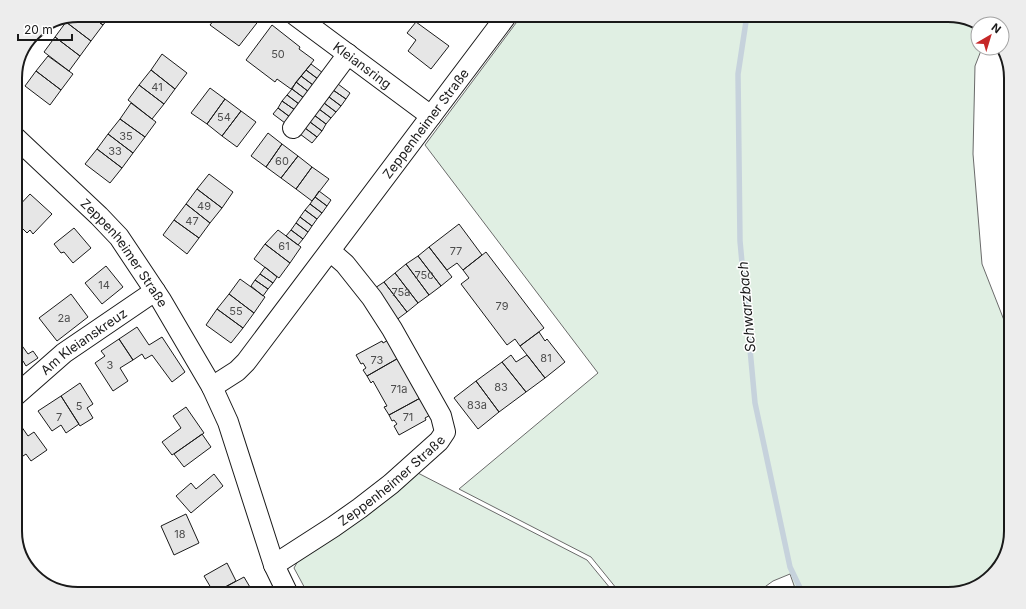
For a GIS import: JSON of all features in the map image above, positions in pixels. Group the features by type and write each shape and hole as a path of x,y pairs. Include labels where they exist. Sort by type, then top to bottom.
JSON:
{"street":[{"name":"Kleiansring","path":"305,22 431,116"},
{"name":"Zeppenheimer Straße","path":"212,387 237,371 246,362 502,22"},
{"path":"294,128 348,54"},
{"name":"Zeppenheimer Straße","path":"22,144 109,226 118,237 155,291 212,387 228,422 274,565 285,587"},
{"name":"Zeppenheimer Straße","path":"274,565 333,527 391,484 438,441 444,432 441,416 392,329 372,298 345,264 330,251"},
{"name":"Am Kleianskreuz","path":"22,390 64,353 155,291"}],"green space":[{"path":"517,22 955,22 970,27 970,56 979,56 975,66 973,154 982,264 1004,320 1004,538 1000,552 996,559 982,575 969,583 955,587 795,587 790,574 773,581 765,587 615,587 591,557 459,489 598,373 425,145"},
{"path":"416,472 587,560 609,587 304,587 294,568 299,559"}],"building":[{"path":"99,22 103,25 91,41 67,23"},
{"path":"212,22 258,22 239,46 210,25"},
{"path":"416,22 449,46 431,69 408,51 416,40 407,33"},
{"path":"67,23 91,41 80,56 55,37 65,24"},
{"path":"272,25 314,60 291,89 277,79 275,82 246,60"},
{"path":"55,37 80,56 69,71 44,52"},
{"path":"162,54 187,73 175,89 151,70"},
{"path":"48,56 73,74 61,90 36,71"},
{"path":"311,64 323,73 318,79 306,70"},
{"path":"151,70 175,89 164,104 139,85"},
{"path":"306,70 318,79 313,85 301,76"},
{"path":"36,71 61,90 50,105 25,86"},
{"path":"301,76 313,85 309,92 296,82"},
{"path":"296,82 309,92 304,98 292,89"},
{"path":"338,84 350,93 346,99 333,90"},
{"path":"139,85 164,104 152,119 128,100"},
{"path":"210,88 225,99 207,124 191,113"},
{"path":"292,89 304,98 299,104 287,95"},
{"path":"333,90 346,99 341,106 329,97"},
{"path":"287,95 299,104 295,110 282,101"},
{"path":"329,97 341,106 336,112 324,103"},
{"path":"225,99 241,111 222,136 207,124"},
{"path":"282,101 295,110 290,117 278,108"},
{"path":"131,103 156,122 145,137 120,119"},
{"path":"324,103 336,112 331,118 319,109"},
{"path":"278,108 290,117 285,123 273,114"},
{"path":"319,109 331,118 326,124 314,115"},
{"path":"241,111 256,122 237,147 222,136"},
{"path":"314,115 326,124 322,131 310,122"},
{"path":"120,119 145,137 133,153 108,134"},
{"path":"310,122 322,131 317,137 305,128"},
{"path":"305,128 317,137 312,143 300,134"},
{"path":"268,133 282,144 266,167 251,156"},
{"path":"108,134 133,153 122,168 97,149"},
{"path":"282,144 298,156 281,178 266,167"},
{"path":"97,149 122,168 110,183 85,164"},
{"path":"298,156 312,167 296,189 281,178"},
{"path":"312,167 329,179 312,201 296,189"},
{"path":"209,174 233,192 222,208 197,189"},
{"path":"197,189 222,208 210,223 186,204"},
{"path":"319,191 331,200 327,206 315,197"},
{"path":"30,194 52,214 33,234 30,230 27,233 22,228 22,203"},
{"path":"315,197 327,206 322,213 310,204"},
{"path":"186,204 210,223 199,238 174,220"},
{"path":"310,204 322,213 317,219 305,210"},
{"path":"305,210 317,219 312,226 300,217"},
{"path":"300,217 312,226 308,232 296,223"},
{"path":"174,220 199,238 187,254 163,235"},
{"path":"296,223 308,232 303,239 291,230"},
{"path":"459,224 482,255 463,270 457,263 447,270 429,247"},
{"path":"74,228 91,248 73,263 64,252 61,253 54,244"},
{"path":"278,230 301,247 290,263 265,244"},
{"path":"291,230 303,239 298,245 286,236"},
{"path":"265,244 290,263 279,278 254,259"},
{"path":"429,247 452,277 441,286 418,256"},
{"path":"486,252 544,328 520,346 515,339 507,345 461,284 469,278 463,270"},
{"path":"418,256 441,286 429,295 406,264"},
{"path":"406,264 429,295 418,303 395,273"},
{"path":"106,266 123,287 102,304 85,283"},
{"path":"265,267 277,277 273,283 260,274"},
{"path":"395,273 418,303 407,312 384,282"},
{"path":"260,274 273,283 268,289 255,280"},
{"path":"240,279 265,297 254,313 229,294"},
{"path":"255,280 268,289 263,296 251,286"},
{"path":"384,282 407,312 395,321 372,290"},
{"path":"71,294 88,317 57,341 39,318"},
{"path":"229,294 254,313 243,328 217,309"},
{"path":"217,309 243,328 231,343 206,325"},
{"path":"137,327 149,345 162,337 185,372 172,382 152,355 145,359 142,354 133,360 119,339"},
{"path":"539,332 545,341 547,339 565,362 545,378 520,346"},
{"path":"392,338 402,356 367,376 363,370 366,368 363,363 361,364 356,355 382,341 383,343"},
{"path":"119,339 133,360 120,368 128,381 113,391 95,363 105,356 101,351"},
{"path":"22,346 28,354 33,351 38,358 26,366 23,361"},
{"path":"511,355 516,362 527,355 545,378 526,392 502,362"},
{"path":"402,356 424,396 389,415 384,407 387,406 373,381 371,383 367,376"},
{"path":"502,362 526,392 499,412 476,381"},
{"path":"476,381 499,412 478,429 454,398"},
{"path":"80,383 93,404 87,408 93,418 80,426 61,396"},
{"path":"61,396 79,424 66,433 61,425 52,431 38,411"},
{"path":"424,396 434,413 425,418 426,420 399,435 394,426 397,424 394,420 392,421 389,415"},
{"path":"186,407 204,433 172,455 162,442 181,428 173,416"},
{"path":"22,427 28,436 34,432 47,450 31,461 26,454 22,457"},
{"path":"202,434 211,447 184,467 174,454"},
{"path":"214,474 223,486 191,513 176,496 191,483 196,489"},
{"path":"186,514 199,543 174,555 161,526"},
{"path":"227,563 236,581 225,587 210,587 204,576"},
{"path":"244,577 250,587 225,587"}],"waterway":[{"name":"Schwarzbach","path":"746,22 738,74 740,241 755,403 790,567 800,587"}]}
